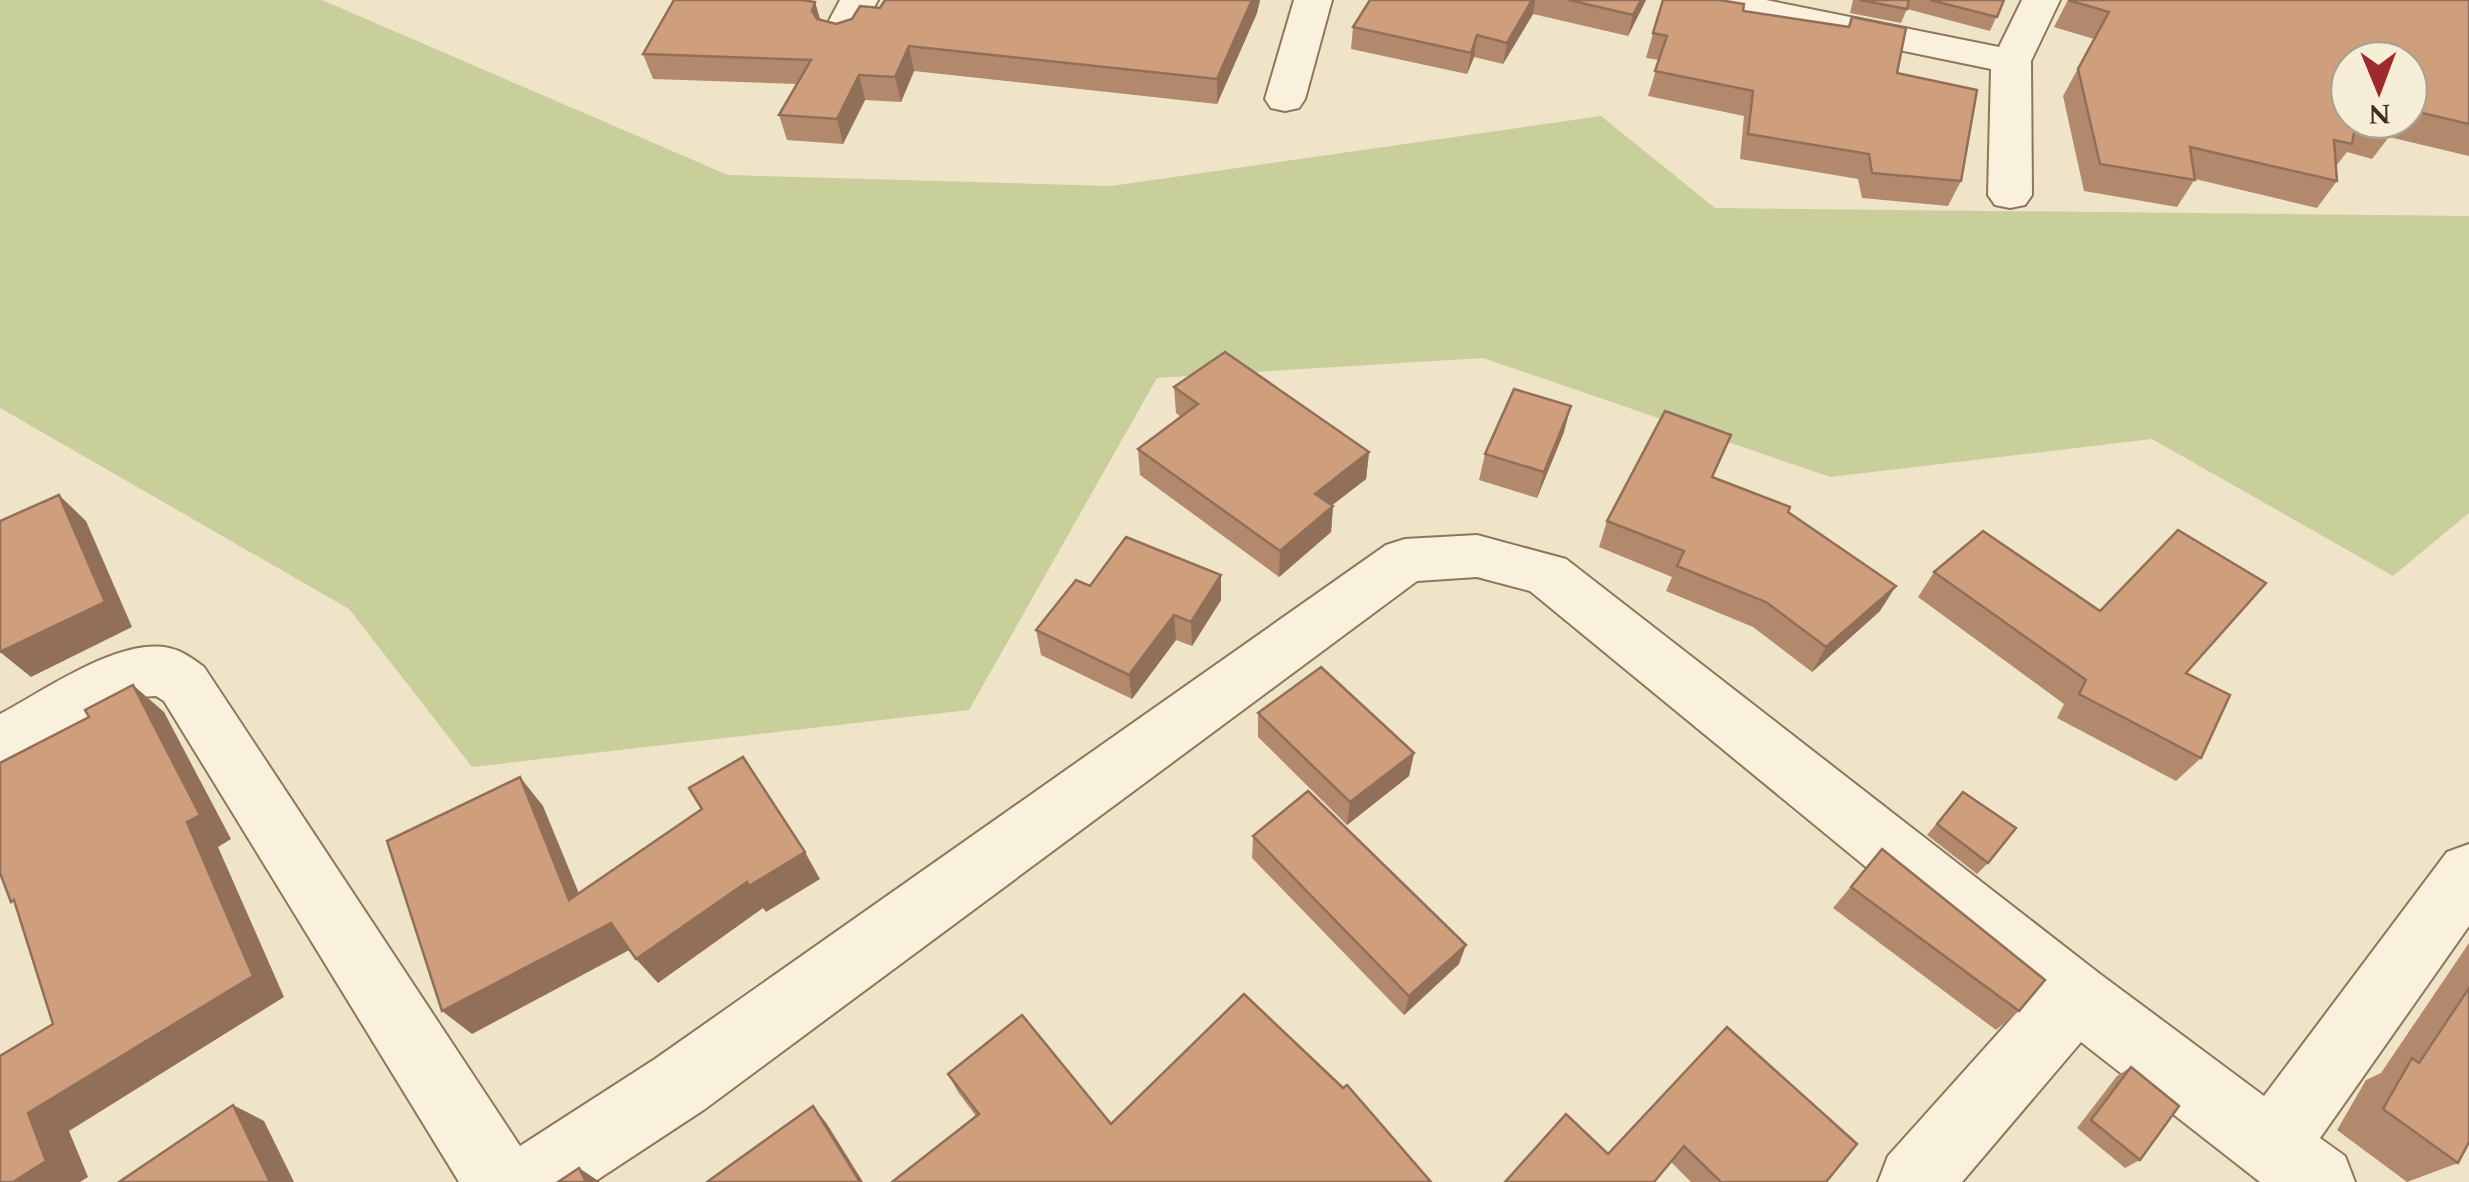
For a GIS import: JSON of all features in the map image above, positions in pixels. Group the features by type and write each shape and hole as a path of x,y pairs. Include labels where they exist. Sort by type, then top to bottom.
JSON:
{"street":[{"path":"841,34 859,0"},
{"path":"1285,99 1313,0"},
{"path":"1711,0 2011,61"},
{"path":"2010,195 2011,61 2041,0"},
{"path":"529,1182 680,1084 1405,560 1477,556 1547,574 2076,996 2296,1163 2469,873"},
{"path":"0,743 128,674 166,671 184,684 501,1182"},
{"path":"1914,1182 2076,996"}],"green space":[{"path":"0,0 322,0 728,175 1111,186 1601,116 1715,208 2469,216 2469,513 2393,576 2152,439 1830,477 1483,358 1157,378 969,710 472,767 349,609 0,408"}],"building":[{"path":"674,0 815,2 812,11 817,19 836,24 852,19 860,6 880,8 885,0 1252,0 1217,79 909,46 895,77 859,75 837,119 779,115 811,60 643,54"},
{"path":"1370,0 1532,0 1507,43 1477,35 1471,53 1353,27"},
{"path":"1569,0 1641,0 1633,15"},
{"path":"1663,0 1719,0 1744,4 1743,11 1849,27 1852,17 1906,28 1897,73 1977,90 1961,181 1872,173 1869,154 1748,134 1753,91 1655,71 1667,36 1653,33"},
{"path":"1860,0 1909,0 1907,9"},
{"path":"1930,0 2004,0 1997,17"},
{"path":"2068,0 2469,0 2469,124 2429,115 2429,40 2329,40 2329,140 2334,140 2337,181 2190,147 2195,180 2100,164 2078,69 2109,12"},
{"path":"1225,352 1369,452 1315,494 1333,506 1280,551 1138,449 1198,404 1174,387"},
{"path":"1514,389 1571,406 1544,472 1485,454"},
{"path":"1665,411 1731,435 1712,477 1790,507 1788,512 1896,586 1826,647 1766,602 1677,566 1684,551 1607,521"},
{"path":"59,495 105,602 0,652 0,521"},
{"path":"2178,530 2266,583 2186,673 2230,695 2201,758 2079,694 2086,680 1934,572 1983,531 2100,611"},
{"path":"1126,537 1221,575 1191,622 1174,615 1129,675 1036,630 1076,580 1090,586"},
{"path":"1321,667 1414,753 1350,802 1258,713"},
{"path":"133,685 200,815 187,822 253,976 28,1113 46,1161 13,1182 0,1182 0,1056 53,1024 14,900 11,902 0,873 0,763 89,717 85,710"},
{"path":"743,757 805,852 749,886 747,882 636,959 611,923 442,1011 387,841 520,777 569,900 702,809 689,788"},
{"path":"1308,791 1466,945 1409,996 1253,836"},
{"path":"1963,792 2016,828 1988,863 1937,824"},
{"path":"1882,849 2045,980 2019,1011 1851,887"},
{"path":"2469,988 2469,1142 2458,1163 2383,1109 2412,1058 2419,1063"},
{"path":"1244,994 1343,1088 1347,1085 1431,1182 892,1182 979,1114 948,1074 1022,1015 1111,1124"},
{"path":"1727,1027 1857,1144 1826,1182 1721,1182 1684,1146 1654,1182 1505,1182 1566,1114 1608,1154"},
{"path":"2131,1067 2179,1106 2140,1160 2091,1120"},
{"path":"233,1105 270,1182 119,1182"},
{"path":"813,1106 860,1182 707,1182"},
{"path":"579,1168 586,1182 558,1182"}]}
